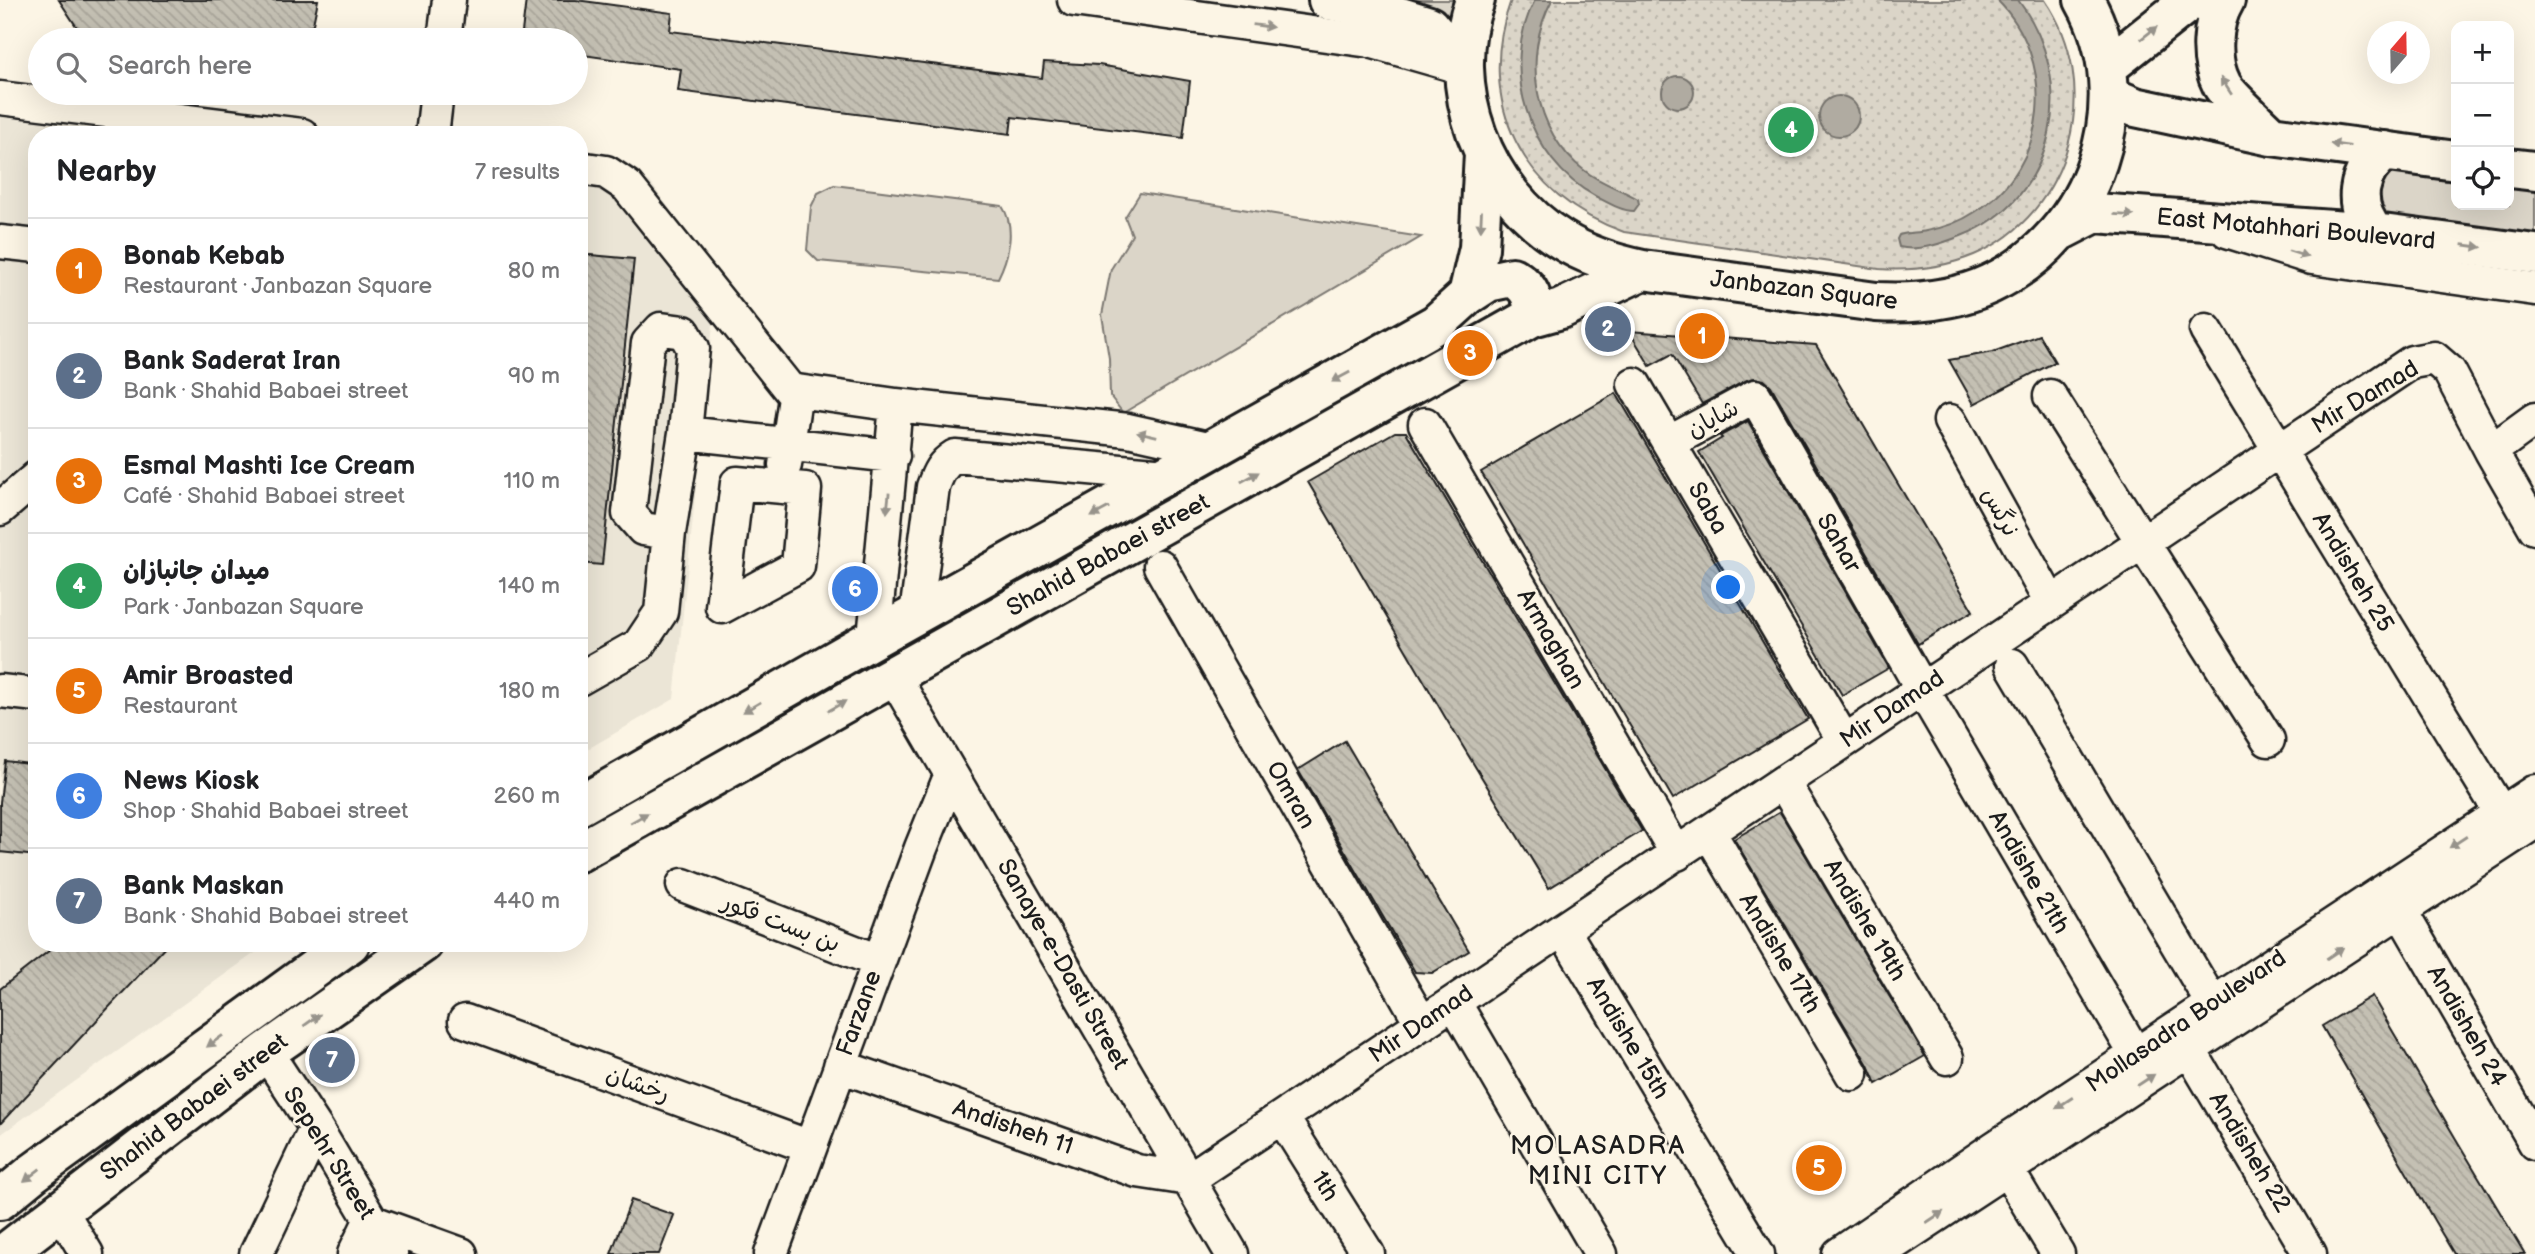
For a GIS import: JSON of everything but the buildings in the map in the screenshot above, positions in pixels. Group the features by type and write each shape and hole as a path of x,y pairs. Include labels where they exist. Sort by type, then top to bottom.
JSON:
{"main road":[{"path":"1328,0 1368,7 1429,26 1464,68"},
{"name":"Janbazan Square","path":"1475,0 1466,38 1464,68 1471,116 1484,153 1498,179 1516,202 1537,223 1561,240 1587,254 1643,270 1876,302 1905,303 1962,295 2007,275 2039,252 2060,231 2077,207 2098,163 2107,125 2108,81 2100,38 2084,0"},
{"path":"2191,0 2108,81 2135,107 2272,136 2451,160"},
{"path":"2224,0 2215,29 2213,55 2222,86 2272,136"},
{"path":"2375,233 2362,213 2359,190 2368,167 2385,151"},
{"path":"1468,295 1479,248 1484,153"},
{"path":"2514,169 2535,171"},
{"name":"East Motahhari Boulevard","path":"2060,231 2095,213 2375,233 2535,254"},
{"name":"Shahid Babaei street","path":"588,847 1532,317 1561,309 1643,270"},
{"name":"Shahid Babaei street","path":"588,801 916,614 1436,324 1468,295 1488,282 1511,277 1525,286 1533,301 1532,317"},
{"name":"Shahid Babaei street","path":"0,1200 33,1173 338,952"},
{"name":"Shahid Babaei street","path":"4,1254 266,1052 410,952"}],"street":[{"path":"446,28 449,0"},
{"path":"1074,0 1370,41 1464,68"},
{"path":"0,99 78,121 158,126"},
{"path":"433,126 436,105"},
{"path":"588,169 606,172 627,186 790,390 896,405 1129,430 1213,449"},
{"path":"2186,218 2312,258 2535,289"},
{"path":"0,242 28,245"},
{"path":"588,674 639,645 661,612 669,533 685,433 693,348 684,332 661,329 648,343 629,513 643,529 669,533"},
{"name":"Andisheh 25","path":"2206,330 2501,813"},
{"name":"Mir Damad","path":"1189,1179 2412,362 2434,358 2449,371 2490,451 2535,528"},
{"name":"Saba","path":"1634,384 1844,741"},
{"path":"782,487 796,391"},
{"name":"شایان","path":"1670,442 1755,396"},
{"name":"Sahar","path":"1755,396 1922,689"},
{"path":"2050,396 2267,740"},
{"path":"874,638 896,405"},
{"path":"2490,451 2535,419"},
{"name":"نرگس","path":"1950,421 2051,603"},
{"name":"Armaghan","path":"1425,424 1676,853"},
{"path":"685,433 893,456"},
{"path":"916,614 933,488 938,472 945,462 955,456 1166,475"},
{"path":"0,509 28,485"},
{"name":"Omran","path":"1160,566 1422,1024"},
{"path":"2012,665 2212,1003"},
{"name":"Sanaye-e-Dasti Street","path":"893,674 1232,1254"},
{"name":"Andishe 21th","path":"1922,689 2136,1055"},
{"path":"0,691 28,694"},
{"name":"Farzane","path":"771,1254 878,961 909,843 951,774"},
{"name":"Andishe 19th","path":"1783,782 1947,1058"},
{"name":"Mollasadra Boulevard","path":"1878,1254 2136,1055 2535,790"},
{"name":"Mollasadra Boulevard","path":"1839,1254 2190,1051 2535,822"},
{"name":"Andishe 17th","path":"1709,832 1852,1074"},
{"name":"بن بست فكور","path":"683,885 878,961"},
{"name":"Andisheh 24","path":"2400,910 2533,1132"},
{"name":"Andishe 15th","path":"1563,930 1758,1254"},
{"path":"1454,1002 1601,1254"},
{"name":"رخشان","path":"465,1021 810,1147"},
{"name":"Andisheh 22","path":"2190,1051 2310,1254"},
{"name":"Sepehr Street","path":"266,1052 316,1128 391,1254"},
{"name":"Andisheh 11","path":"840,1066 1137,1171 1189,1179"},
{"name":"1th","path":"1282,1117 1368,1254"},
{"path":"256,1254 316,1128"},
{"path":"2001,1159 2058,1254"},
{"path":"60,1209 87,1254"},
{"path":"354,1254 370,1221 461,1254"}],"shaded area":[{"path":"1414,0 1466,0 1456,26 1424,3"},
{"path":"1511,0 2045,0 2063,34 2073,70 2074,107 2068,144 2055,179 2035,210 2008,236 1974,255 1939,266 1879,269 1624,232 1589,216 1559,195 1534,170 1516,141 1504,109 1499,74 1501,38"},
{"path":"1535,0 1552,0 1537,45 1538,92 1544,115 1567,155 1585,171 1638,199 1639,204 1634,211 1624,210 1595,196 1572,180 1552,160 1537,136 1526,110 1520,82 1524,26"},
{"path":"1997,0 2018,0 2037,31 2048,64 2052,99 2049,133 2038,165 2020,194 1994,218 1961,236 1939,244 1923,248 1899,247 1899,235 1932,230 1957,222 2000,192 2019,168 2031,141 2037,112 2037,82 2030,52 2017,24"},
{"path":"1678,76 1690,80 1694,92 1690,104 1678,108 1666,104 1662,92 1666,80"},
{"path":"0,92 28,95 28,105 112,105 293,126 28,126 28,952 256,952 0,1135"},
{"path":"1839,96 1853,102 1859,116 1853,130 1839,136 1825,130 1819,116 1825,102"},
{"path":"588,160 612,163 650,182 718,276 674,699 588,749"},
{"path":"2451,161 2451,210 2514,210 2514,169 2535,171 2535,254 2367,224 2367,167"},
{"path":"834,185 1002,206 1010,232 1005,260 998,278 818,261 807,250 811,207 818,193"},
{"path":"1140,193 1421,237 1123,413 1110,396 1109,358 1102,315 1111,269 1132,235 1125,217"}],"place":[{"name":"میدان جانبازان","path":"1791,130"},
{"name":"Bank Saderat Iran","path":"1608,329"},
{"name":"Bonab Kebab","path":"1702,336"},
{"name":"Esmal Mashti Ice Cream","path":"1470,353"},
{"name":"News Kiosk","path":"855,589"},
{"name":"Bank Maskan","path":"332,1060"},
{"name":"Amir Broasted","path":"1819,1168"}],"district":[{"name":"MOLASADRA MINI CITY","path":"1598,1161"}]}
